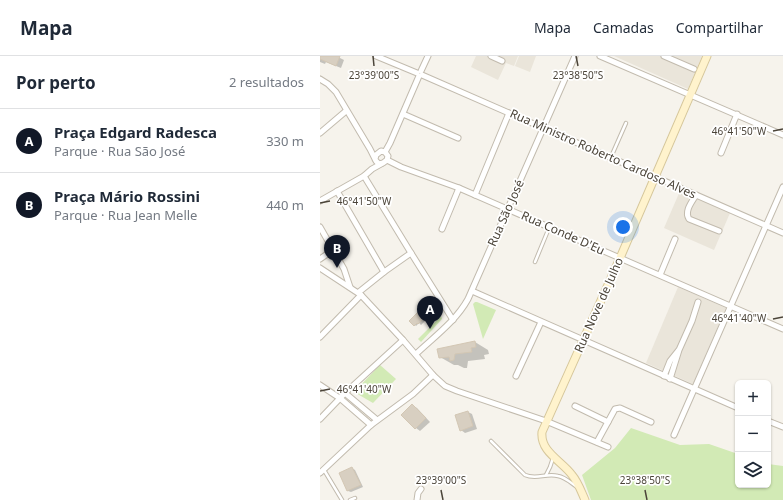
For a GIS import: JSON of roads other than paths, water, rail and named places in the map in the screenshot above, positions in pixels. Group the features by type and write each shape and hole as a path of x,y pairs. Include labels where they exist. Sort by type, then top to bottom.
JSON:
{"street":[{"name":"Rua Ministro Roberto Cardoso Alves","path":"378,56 783,233"},
{"path":"372,169 376,155 382,152 390,143 428,56"},
{"path":"491,56 500,59"},
{"name":"Rua São José","path":"416,354 454,320 465,305 575,56"},
{"path":"600,56 783,135"},
{"path":"615,62 617,56"},
{"path":"664,56 694,69"},
{"name":"Rua Nove de Julho","path":"585,500 571,473 554,457 544,443 542,436 546,421 620,258 707,56"},
{"path":"320,79 336,92 375,159 381,164"},
{"path":"320,133 346,111"},
{"path":"475,195 510,113"},
{"path":"403,114 458,138"},
{"path":"721,153 737,114"},
{"path":"320,201 364,176 387,160 388,156 382,152 370,149"},
{"name":"Rua Conde D'Eu","path":"387,160 401,167 459,188 783,329"},
{"path":"364,176 454,320"},
{"path":"674,435 783,187"},
{"path":"442,229 459,188"},
{"path":"337,191 384,272"},
{"path":"696,194 687,212 689,219 719,231"},
{"path":"320,227 344,269 350,282 350,287"},
{"path":"660,275 675,239"},
{"path":"320,260 333,250"},
{"path":"320,337 360,294 384,272 411,253"},
{"path":"320,268 360,294 416,354 433,375 445,386 546,421 608,447"},
{"path":"472,291 735,407"},
{"path":"670,379 679,350 692,321 698,302"},
{"path":"516,376 541,322"},
{"path":"320,419 341,399 345,393 403,340"},
{"path":"664,376 670,361 679,350"},
{"path":"322,471 377,420 413,394 433,375"},
{"path":"320,385 341,399 371,426"},
{"path":"345,393 377,420"},
{"path":"575,406 608,422"},
{"path":"596,442 615,409 619,408 652,422"},
{"path":"771,422 783,427"},
{"path":"417,500 420,489"}],"lane":[{"path":"611,157 626,123"},
{"path":"535,262 549,227"},
{"path":"491,441 525,475 538,478 545,475 560,476 581,490"},
{"path":"545,475 554,457"},
{"path":"322,471 342,500"},
{"path":"350,500 356,498"}],"place":[{"name":"Praça Mário Rossini","path":"337,268"},
{"name":"Praça Edgard Radesca","path":"430,329"}]}
